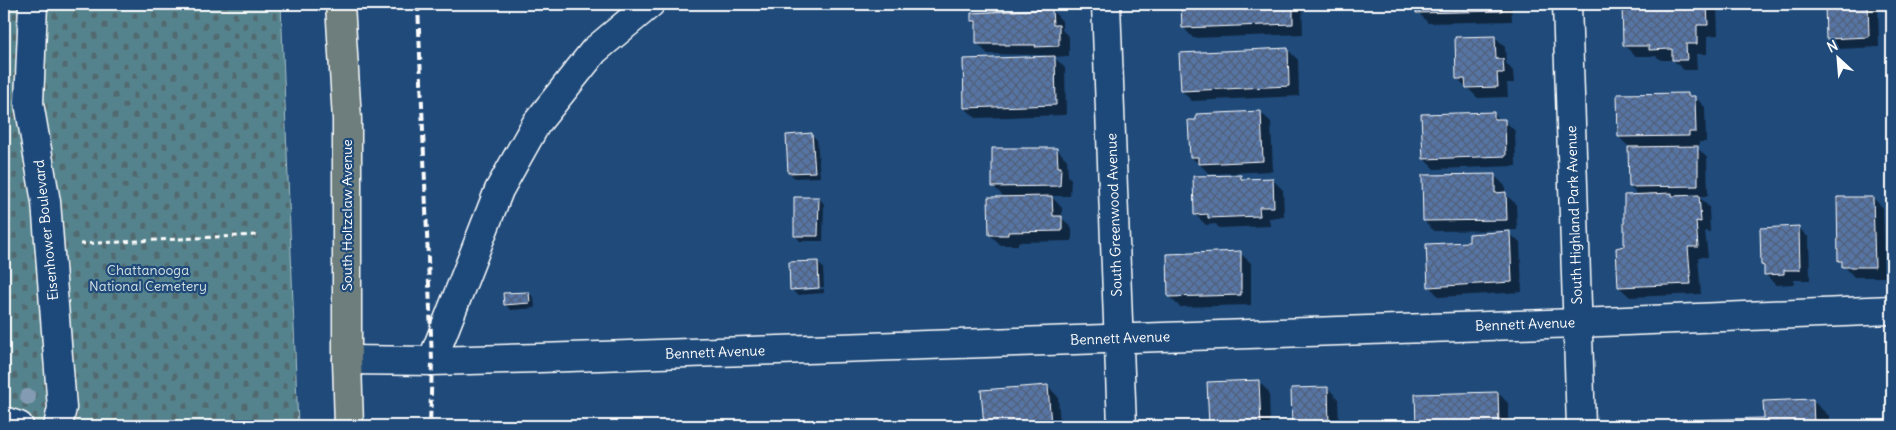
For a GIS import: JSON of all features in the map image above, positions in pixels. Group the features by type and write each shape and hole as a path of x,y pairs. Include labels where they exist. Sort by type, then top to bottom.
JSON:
{"main road":[{"name":"South Holtzclaw Avenue","path":"340,4 347,120 347,360 349,426"}],"street":[{"name":"Eisenhower Boulevard","path":"33,4 29,103 46,202 62,408 58,426"},
{"path":"432,361 498,190 536,124 594,51 650,4"},
{"name":"South Greenwood Avenue","path":"1106,4 1122,426"},
{"name":"South Highland Park Avenue","path":"1567,4 1581,426"},
{"name":"Bennett Avenue","path":"347,360 432,361 1577,323 1892,310"},
{"path":"4,421 19,426"}],"path":[{"path":"49,246 256,235"}],"green space":[{"name":"Chattanooga National Cemetery","path":"4,4 281,4 298,426 4,426"}],"building":[{"path":"1181,4 1293,4 1293,24 1182,28"},
{"path":"1416,4 1501,4 1502,11 1416,13"},
{"path":"1622,4 1707,4 1708,25 1697,25 1697,44 1686,44 1687,60 1672,60 1672,49 1649,50 1649,46 1623,46"},
{"path":"1825,4 1868,4 1869,37 1826,39"},
{"path":"1052,9 1053,25 1059,25 1059,46 1035,47 1036,45 976,44 976,21 971,21 971,13"},
{"path":"1495,36 1496,59 1503,59 1504,73 1497,73 1498,87 1466,88 1465,79 1456,79 1455,37"},
{"path":"1288,48 1289,86 1181,91 1179,53"},
{"path":"1055,56 1056,105 964,108 963,59"},
{"path":"1688,93 1688,96 1695,96 1696,132 1689,132 1689,136 1618,137 1617,94"},
{"path":"1261,111 1263,161 1198,164 1198,157 1190,157 1188,120 1196,120 1196,114"},
{"path":"1494,112 1494,119 1505,119 1506,156 1423,159 1421,114"},
{"path":"812,133 815,172 788,173 786,135"},
{"path":"1698,146 1698,186 1629,187 1628,147"},
{"path":"992,148 1057,148 1058,167 1061,167 1060,186 992,187"},
{"path":"1495,174 1495,193 1506,192 1507,220 1423,221 1422,175"},
{"path":"1241,175 1241,179 1273,178 1274,207 1259,207 1260,216 1208,218 1208,214 1194,215 1193,176"},
{"path":"1672,193 1672,196 1699,195 1701,222 1696,221 1698,247 1688,247 1691,284 1618,287 1616,248 1624,246 1624,195"},
{"path":"1052,196 1053,216 1062,216 1062,231 1008,232 1008,235 989,235 988,197"},
{"path":"794,197 819,197 818,236 794,236"},
{"path":"1837,197 1873,197 1875,267 1842,267 1842,261 1838,261"},
{"path":"1799,226 1800,270 1784,270 1784,274 1764,275 1764,266 1761,265 1760,228"},
{"path":"1510,231 1512,282 1428,287 1426,244 1469,242 1469,234"},
{"path":"1241,251 1241,295 1168,297 1167,254"},
{"path":"818,261 819,288 790,290 789,262"},
{"path":"529,292 530,303 504,305 503,293"},
{"path":"1259,380 1261,426 1209,426 1207,382"},
{"path":"1048,385 1051,426 984,426 981,390"},
{"path":"1328,387 1329,426 1292,426 1291,388"},
{"path":"1498,392 1499,426 1416,426 1415,394"},
{"path":"1813,399 1814,426 1680,426 1680,420 1764,418 1763,401"}],"railway":[{"path":"418,4 432,361 430,426"}]}
